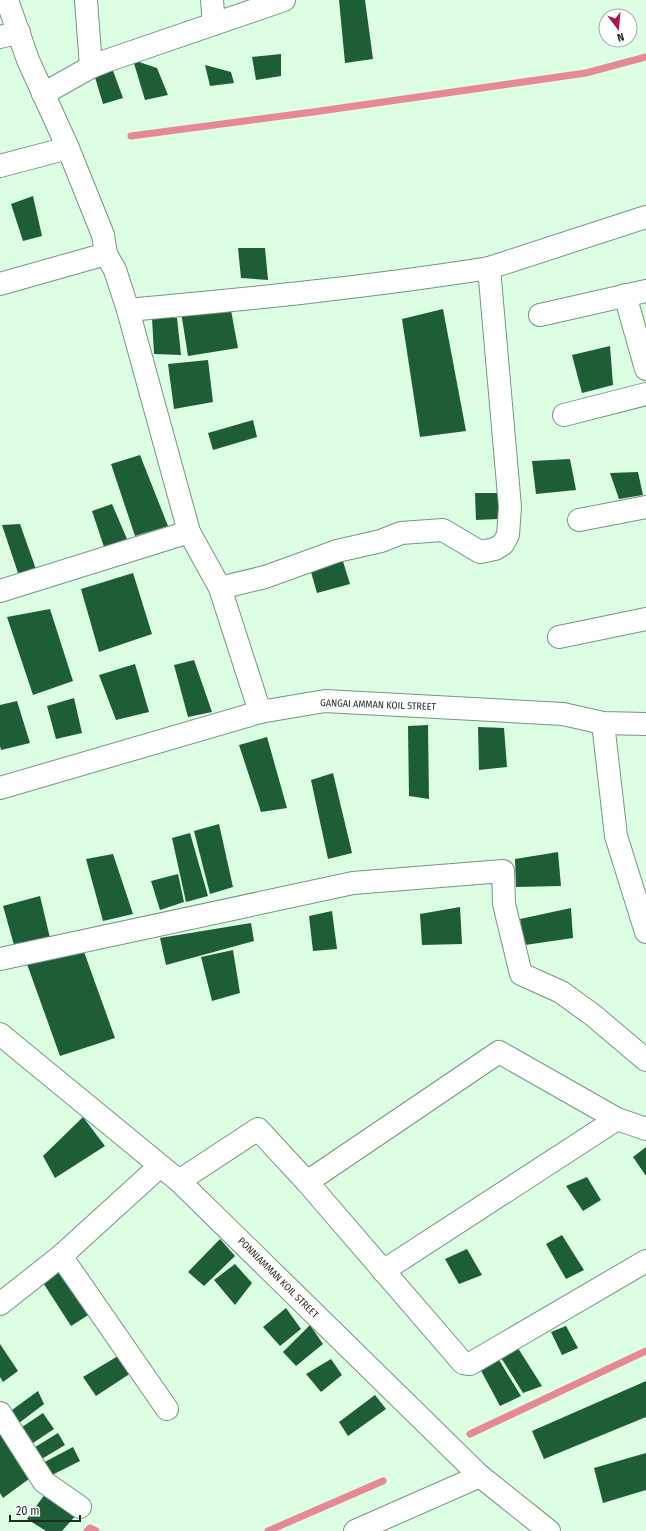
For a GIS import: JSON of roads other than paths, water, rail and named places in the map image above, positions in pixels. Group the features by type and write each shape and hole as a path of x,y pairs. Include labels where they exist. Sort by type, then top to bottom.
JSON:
{"street":[{"path":"7,0 9,35 28,60 68,148 103,235 106,254 115,270 128,310 189,532 220,588 260,712"},
{"path":"86,0 91,67"},
{"path":"212,0 214,24"},
{"path":"43,94 91,67 106,61 284,0"},
{"path":"0,166 68,148"},
{"path":"128,310 284,295 426,278 489,268 646,217"},
{"path":"0,284 106,254"},
{"path":"220,588 265,577 337,551 381,541 401,533 443,530 480,552 495,550 504,544 508,535 510,507 489,268"},
{"path":"540,315 636,293 646,369"},
{"path":"564,414 646,394"},
{"path":"578,520 646,507"},
{"path":"0,591 189,532"},
{"path":"559,637 646,619"},
{"name":"GANGAI AMMAN KOIL STREET","path":"0,788 260,712 325,701 563,714 603,723 646,724"},
{"path":"603,723 616,836 646,932"},
{"path":"1,956 353,883 503,871 504,904 521,974 561,992 594,1016 646,1060"},
{"name":"PONNIAMMAN KOIL STREET","path":"0,1034 180,1181 480,1476 549,1531"},
{"path":"307,1182 499,1052 617,1119 646,1129"},
{"path":"382,1271 617,1119"},
{"path":"180,1181 258,1129 307,1182 382,1271 464,1363 470,1364 646,1261"},
{"path":"0,1304 61,1256 160,1166"},
{"path":"61,1256 167,1409"},
{"path":"0,1414 44,1482 80,1507"},
{"path":"355,1531 480,1476"}],"waterway":[{"path":"131,136 586,73 646,57"},
{"path":"470,1434 646,1351"},
{"path":"268,1531 383,1481"},
{"path":"87,1531 90,1528 96,1531"}]}
